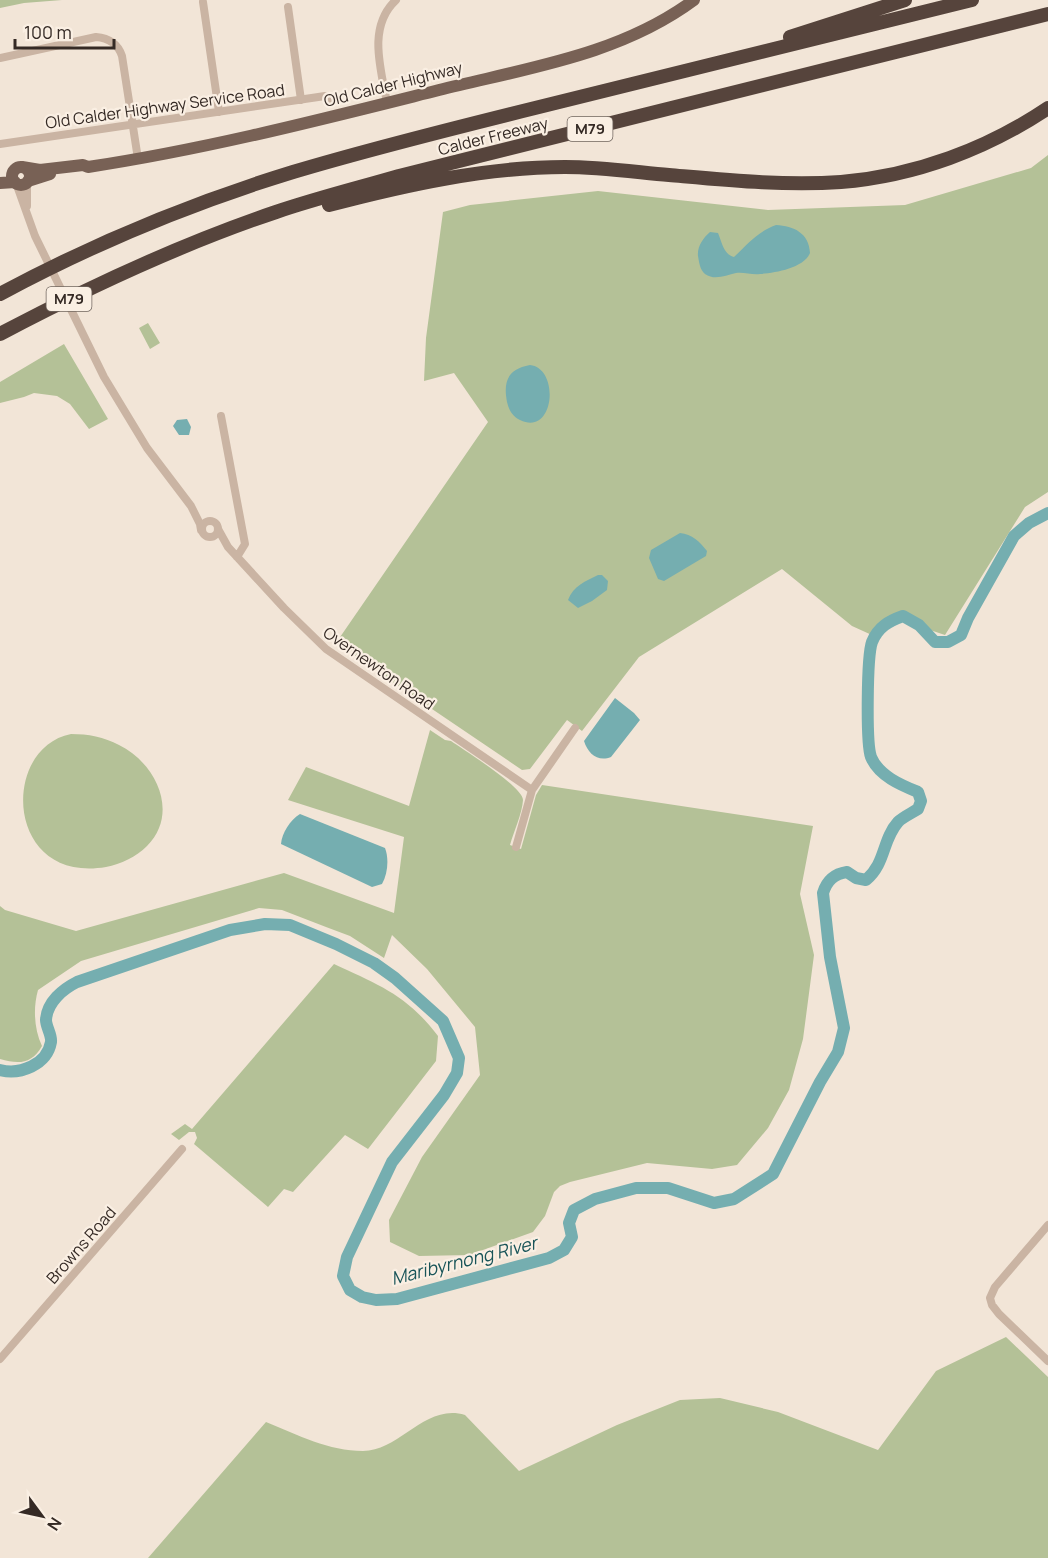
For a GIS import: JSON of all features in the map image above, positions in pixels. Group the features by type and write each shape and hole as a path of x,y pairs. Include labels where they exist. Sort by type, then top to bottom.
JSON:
{"highway":[{"path":"629,84 717,60 905,0"},
{"name":"Calder Freeway","path":"0,294 140,228 264,181 360,152 972,0"},
{"name":"Calder Freeway","path":"0,334 139,267 275,212 350,190 1048,14"},
{"path":"139,267 249,228 320,208 400,188 506,170 542,167 589,168 793,183 841,182 874,177 922,167 964,152 1002,135 1048,108"}],"main road":[{"name":"Old Calder Highway","path":"0,176 19,168 40,170 88,166 190,150 387,103 603,48 651,28 694,0"},
{"name":"Old Calder Highway","path":"0,183 22,182 45,175 83,170 88,166"},
{"path":"19,168 12,176 22,182"}],"street":[{"path":"387,103 378,36 381,20 396,0"},
{"path":"202,2 219,112"},
{"path":"288,7 301,100"},
{"path":"0,58 89,38 106,38 117,46 122,56 138,159"},
{"name":"Old Calder Highway Service Road","path":"0,144 325,96 333,102"},
{"path":"22,182 28,216 40,246 104,377 127,418 157,463 191,506 205,536 211,537 217,534 216,525 191,506"},
{"path":"221,416 245,546 233,552"},
{"path":"201,530 204,524 210,521"},
{"name":"Overnewton Road","path":"218,529 233,552 284,608 326,649 532,790"},
{"name":"Overnewton Road","path":"211,537 233,552"},
{"path":"516,847 532,790 575,728"},
{"name":"Browns Road","path":"0,1359 182,1149"},
{"path":"1048,1225 995,1287 990,1298 999,1314 1048,1360"}],"green space":[{"path":"0,0 62,0 24,3 0,8"},
{"path":"1048,155 1048,492 1025,507 945,635 891,617 875,628 874,636 852,626 782,569 639,657 582,731 567,720 530,769 522,770 367,665 369,661 359,658 336,643 488,422 454,373 424,381 426,338 443,212 470,205 598,191 768,210 905,205 1031,168"},
{"path":"148,323 160,343 150,349 139,328"},
{"path":"64,344 108,419 89,429 70,404 57,396 34,393 0,403 0,382"},
{"path":"430,730 479,760 504,778 520,794 523,800 520,817 510,845 521,849 536,795 542,785 813,826 800,894 814,955 803,1039 789,1090 768,1128 737,1165 712,1169 647,1163 570,1182 560,1186 554,1192 545,1216 533,1232 469,1255 419,1256 390,1242 389,1220 422,1157 480,1075 475,1027 427,969 392,935 384,958 350,936 282,910 259,908 81,961 38,990 35,1018 42,1046 38,1052 24,1062 0,1059 0,906 5,910 76,931 284,873 394,913 404,837 288,800 306,767 409,806"},
{"path":"71,734 102,738 132,753 153,776 159,790 162,819 157,833 143,850 123,862 106,867 73,867 48,855 32,836 24,812 24,787 32,763 48,744"},
{"path":"334,964 379,985 415,1010 438,1036 436,1061 368,1149 345,1135 293,1192 284,1189 268,1207 194,1144 197,1138 195,1132 189,1132 179,1140 171,1134 185,1124 192,1129"},
{"path":"1006,1337 1048,1377 1048,1558 148,1558 266,1422 326,1445 363,1451 389,1444 437,1416 451,1413 465,1415 519,1471 617,1425 680,1400 720,1398 778,1412 878,1450 936,1371"}],"water":[{"path":"776,225 789,227 804,236 810,253 807,258 781,271 760,274 739,273 713,277 702,270 698,249 710,232 718,233 725,250 734,257 758,235"},
{"path":"530,365 540,369 546,377 549,388 546,411 541,419 532,423 520,420 513,415 506,395 507,382 512,373"},
{"path":"187,419 191,427 189,435 179,435 173,426 177,420"},
{"path":"680,533 699,542 707,551 706,556 664,581 658,579 649,558 651,550"},
{"path":"598,575 602,575 608,581 607,590 578,608 568,600 577,588"},
{"path":"615,698 640,720 611,757 598,758 588,750 584,741"},
{"path":"300,814 385,848 387,866 382,884 372,887 281,844 287,827"}],"waterway":[{"name":"Maribyrnong River","path":"0,1070 16,1071 32,1067 44,1057 51,1042 46,1020 49,1007 61,992 77,982 230,930 265,924 290,925 374,963 395,978 443,1021 459,1058 457,1073 444,1095 392,1162 347,1257 343,1276 350,1290 362,1297 376,1300 397,1299 549,1258 564,1250 572,1237 569,1223 574,1210 595,1199 636,1188 668,1188 714,1203 734,1199 773,1174 838,1052 844,1028 830,957 823,893 825,888 832,878 847,872 856,878 866,880 881,859 893,829 900,820 918,809 921,801 918,792 885,775 871,757 868,735 868,700 872,642 877,632 885,625 903,616 919,625 935,642 948,642 961,635 968,618 1014,536 1029,523 1048,513"}]}
